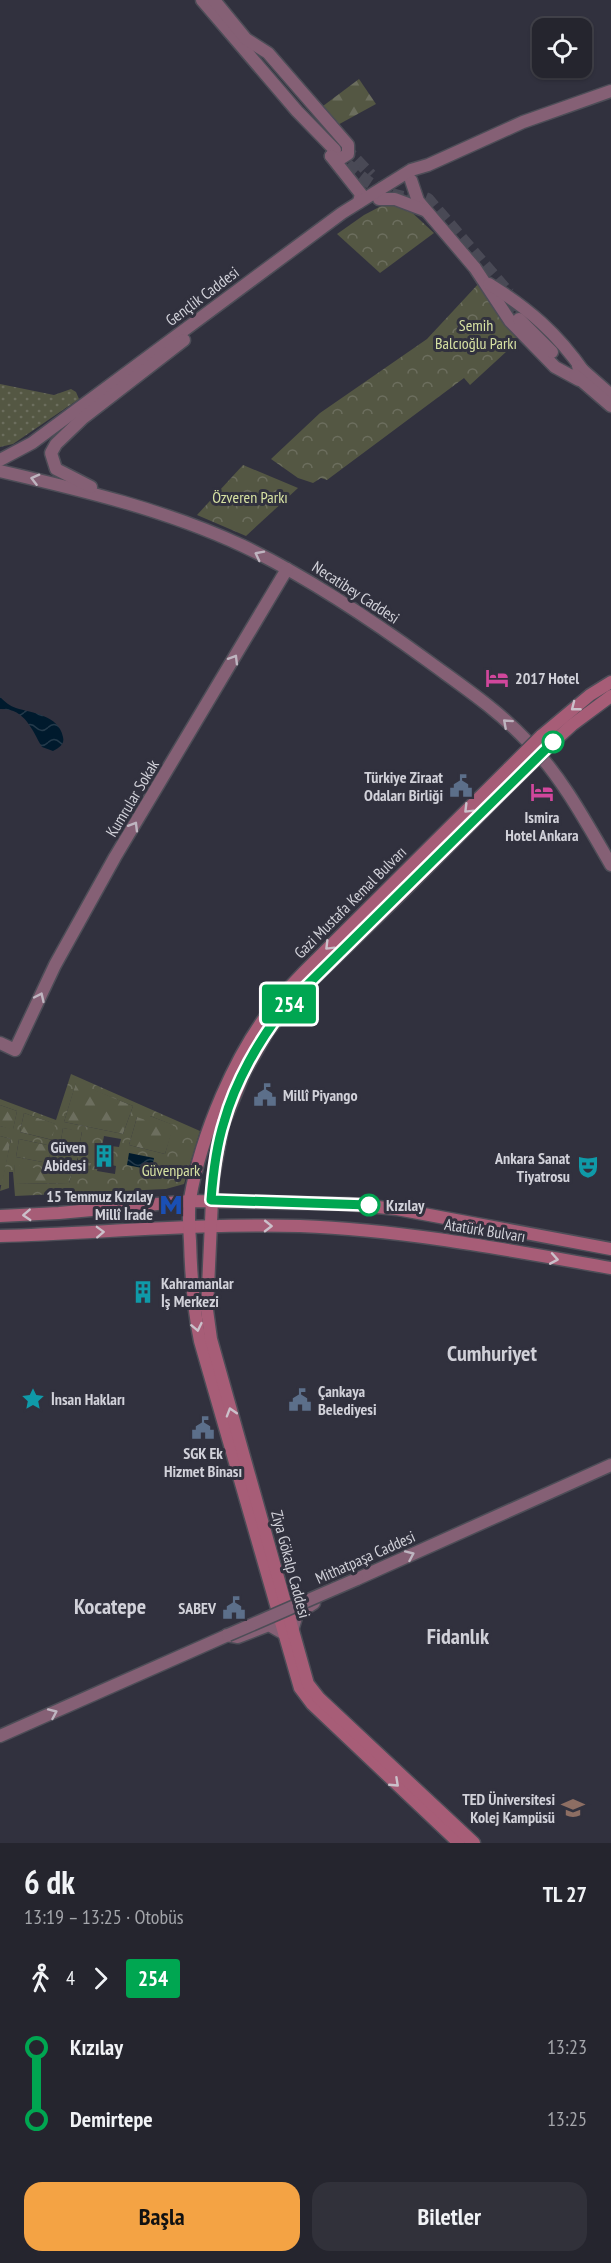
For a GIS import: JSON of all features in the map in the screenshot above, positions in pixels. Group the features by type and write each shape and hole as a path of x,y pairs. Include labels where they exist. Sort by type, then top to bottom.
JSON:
{"main road":[{"path":"202,0 257,64 267,82 336,150 360,194 359,202"},
{"path":"214,0 246,39 268,53 348,145 348,154 345,157 340,159 336,150"},
{"name":"Gençlik Caddesi","path":"0,460 32,443 359,202 411,170 428,165 523,122 611,91"},
{"name":"Gençlik Caddesi","path":"56,444 83,418 209,322 327,234 411,180 428,165"},
{"path":"411,180 415,196 486,283 516,328 555,368 581,376 611,395"},
{"path":"379,199 401,201 426,211"},
{"path":"486,283 531,312 571,353 581,376"},
{"path":"522,316 611,406"},
{"path":"56,444 44,451 38,450 40,442 61,422"},
{"path":"56,444 51,453 56,469 119,500"},
{"name":"Necatibey Caddesi","path":"0,471 119,500 195,526 288,568 401,641 486,704 526,740 566,789 611,864"},
{"name":"Kumrular Sokak","path":"0,1043 15,1050 55,965 115,857 288,568"},
{"name":"Gazi Mustafa Kemal Bulvarı","path":"189,1227 190,1201 207,1134 216,1110 237,1066 275,1004 304,972 509,768 545,740 590,695 611,682"},
{"name":"Gazi Mustafa Kemal Bulvarı","path":"210,1226 217,1151 226,1113 245,1071 268,1031 295,997 518,777 545,740 573,724 611,696"},
{"path":"0,1216 190,1201"},
{"name":"Atatürk Bulvarı","path":"190,1201 370,1205 611,1249"},
{"name":"Ziya Gökalp Caddesi","path":"210,1226 207,1310 211,1339 300,1688 305,1697 459,1843"},
{"name":"Atatürk Bulvarı","path":"189,1227 299,1226 389,1233 472,1244 611,1268"},
{"path":"0,1236 189,1227"},
{"name":"Ziya Gökalp Caddesi","path":"189,1227 194,1311 200,1341 287,1632 308,1684 314,1694 474,1843"},
{"name":"Mithatpaşa Caddesi","path":"0,1736 611,1465"},
{"path":"227,1635 237,1638 269,1625 287,1632 300,1611 350,1587 357,1579"}],"green space":[{"path":"359,79 376,104 334,127 319,109"},
{"path":"385,204 406,207 434,233 380,273 337,234 364,215"},
{"name":"Semih Balcıoğlu Parkı","path":"480,282 521,338 470,385 464,378 327,480 321,478 313,483 298,478 271,459 320,413 427,339"},
{"path":"0,384 54,395 71,389 76,392 79,399 13,444 0,447"},
{"name":"Özveren Parkı","path":"243,465 298,488 246,536 197,515"},
{"name":"Güvenpark","path":"71,1074 200,1131 184,1184 166,1189 15,1196 13,1172 9,1172 9,1188 0,1191 11,1139 0,1136 0,1126 13,1129 17,1111 0,1105 0,1099 56,1120","holes":["76,1083 133,1106 123,1134 64,1122","24,1113 55,1124 52,1140 20,1132","150,1116 173,1125 165,1154 129,1145 137,1117 148,1121","63,1128 82,1132 77,1157 78,1160 91,1163 90,1170 57,1164","104,1136 121,1139 119,1147 111,1146 107,1164 116,1166 115,1174 97,1171","19,1139 52,1146 48,1163 16,1157","14,1165 72,1174 69,1183 16,1184"]},
{"path":"76,1082 133,1106 123,1134 64,1122"},
{"path":"0,1105 17,1111 13,1130 0,1126"},
{"path":"24,1113 56,1124 53,1140 20,1132"},
{"path":"150,1116 174,1125 165,1154 129,1145 137,1117"},
{"path":"63,1128 82,1131 77,1160 91,1163 90,1170 57,1164"},
{"path":"0,1136 11,1139 2,1185 0,1185"},
{"path":"19,1139 52,1146 48,1163 16,1157"},
{"path":"14,1164 72,1174 69,1183 15,1184"}],"water":[{"path":"0,697 14,707 51,719 63,737 61,745 53,751 42,747 22,716 16,712 0,709"},
{"path":"129,1153 154,1158 152,1170 127,1165"}],"tunnel":[{"path":"344,147 371,175"},
{"path":"335,151 350,167 374,186 403,197"},
{"path":"409,191 428,199 509,293"},
{"path":"494,289 519,319"}],"bus line":[{"name":"254","path":"369,1205 211,1200 217,1151 226,1113 245,1071 285,1007 553,742"}],"place":[{"name":"2017 Hotel","path":"497,678"},
{"name":"Türkiye Ziraat Odaları Birliği","path":"461,786"},
{"name":"Ismira Hotel Ankara","path":"542,792"},
{"name":"Millî Piyango","path":"265,1095"},
{"name":"Güven Abidesi","path":"104,1156"},
{"name":"Ankara Sanat Tiyatrosu","path":"588,1167"},
{"name":"15 Temmuz Kızılay Millî İrade","path":"171,1205"},
{"name":"Kızılay","path":"369,1205"},
{"name":"Kahramanlar İş Merkezi","path":"143,1292"},
{"name":"İnsan Hakları","path":"33,1399"},
{"name":"Çankaya Belediyesi","path":"300,1400"},
{"name":"SGK Ek Hizmet Binası","path":"203,1428"},
{"name":"SABEV","path":"234,1608"},
{"name":"TED Üniversitesi Kolej Kampüsü","path":"573,1808"}],"district":[{"name":"Cumhuriyet","path":"492,1353"},
{"name":"Kocatepe","path":"110,1606"},
{"name":"Fidanlık","path":"458,1636"}]}
